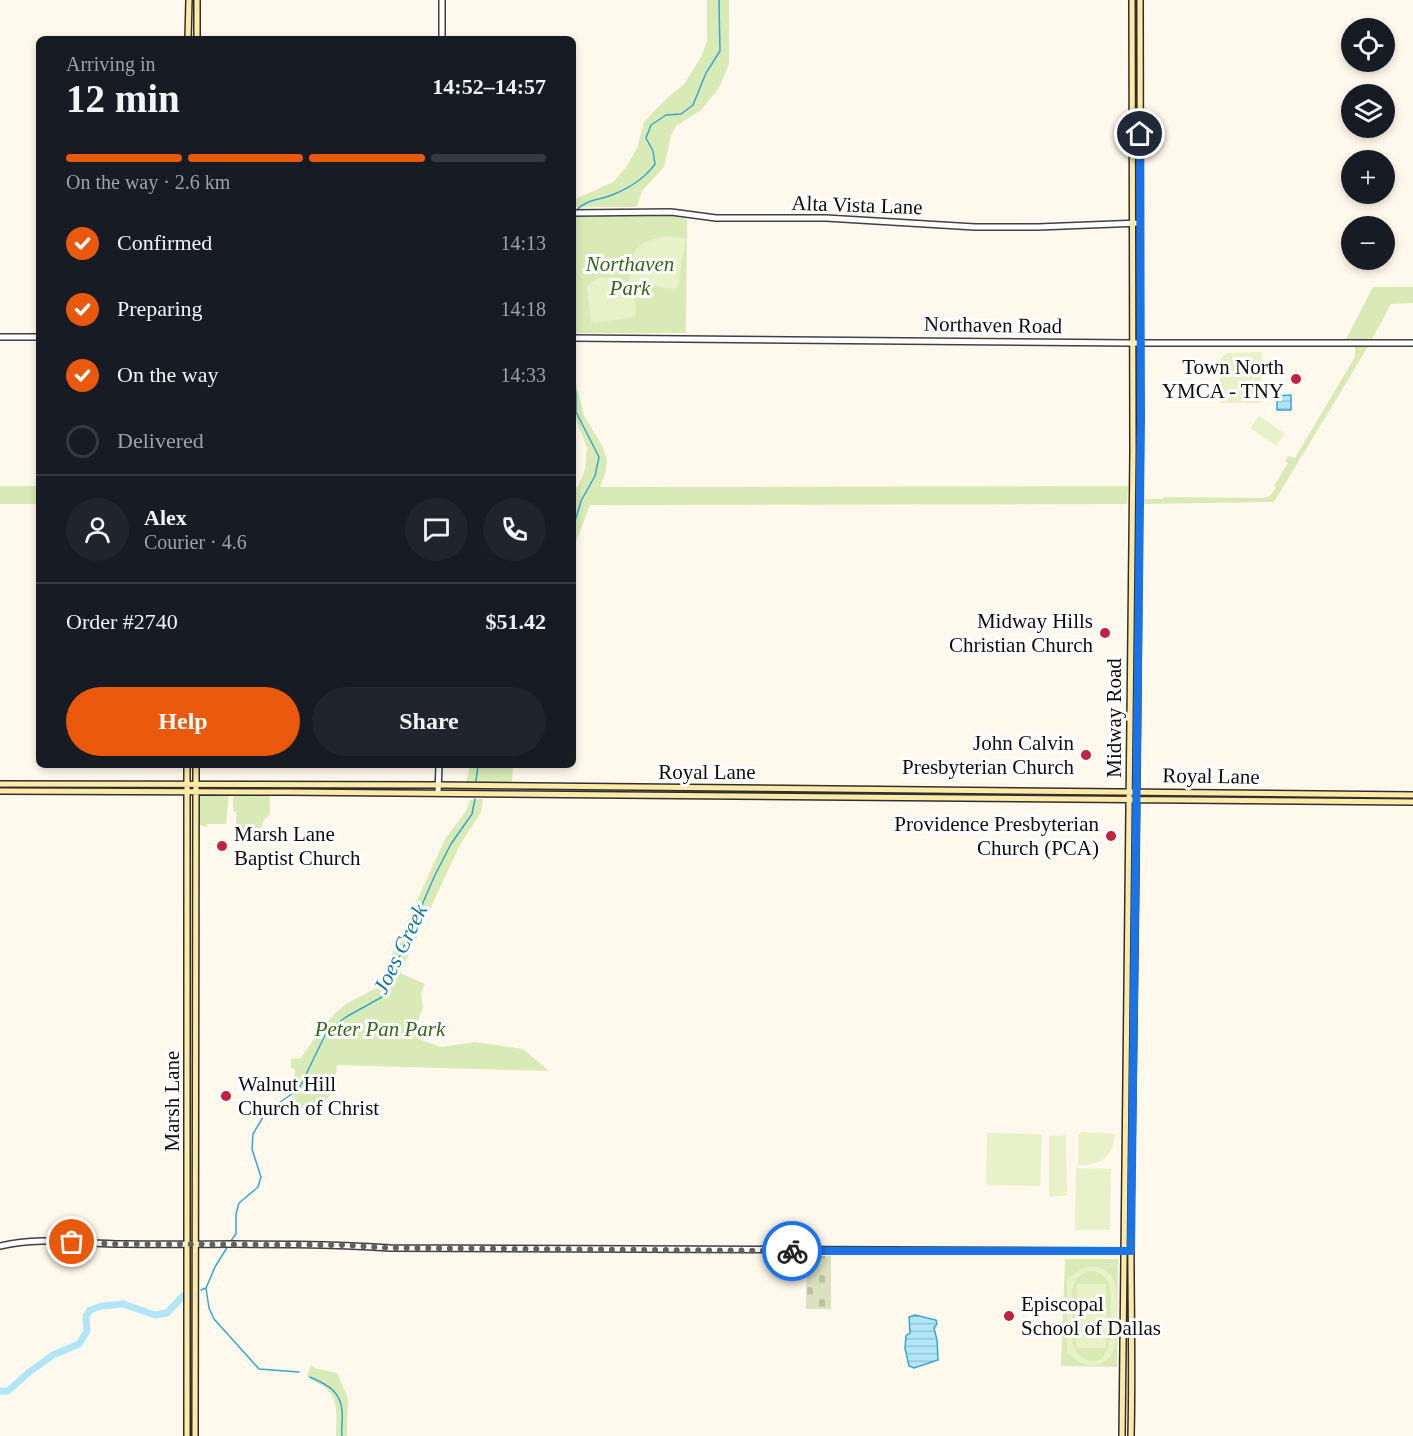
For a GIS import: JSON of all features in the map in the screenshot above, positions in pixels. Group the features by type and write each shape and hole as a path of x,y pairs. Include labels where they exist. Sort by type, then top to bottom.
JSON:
{"main road":[{"path":"188,36 189,0"},
{"path":"197,0 197,36"},
{"name":"Midway Road","path":"1122,1436 1134,799 1132,0"},
{"name":"Midway Road","path":"1134,791 1140,343 1140,0"},
{"name":"Marsh Lane","path":"187,1436 188,768"},
{"name":"Marsh Lane","path":"195,1436 196,768"},
{"name":"Royal Lane","path":"0,784 196,783 1413,795"},
{"path":"285,784 285,792"},
{"path":"380,786 380,793"},
{"path":"1076,790 1076,798"},
{"name":"Royal Lane","path":"0,792 285,792 1413,802"},
{"path":"188,869 196,869"},
{"name":"Midway Road","path":"1127,1251 1132,1353 1131,1436"},
{"path":"1124,1353 1132,1353"},
{"path":"188,1426 195,1426"}],"street":[{"path":"442,0 442,36"},
{"name":"Alta Vista Lane","path":"576,213 671,212 716,218 826,218 962,227 1140,223"},
{"path":"0,337 36,337"},
{"name":"Northaven Road","path":"576,338 1132,343 1413,342"},
{"path":"438,794 439,768"},
{"path":"0,1246 38,1242 746,1251 1127,1251"}],"green space":[{"path":"707,0 729,0 729,64 719,88 701,110 676,126 671,136 664,167 642,191 637,207 576,207 576,199 613,182 627,166 637,148 644,122 685,83 702,55 707,41"},
{"name":"Northaven Park","path":"672,216 687,219 686,333 576,333 576,217"},
{"path":"667,236 686,238 678,287 674,289 629,282 631,263 637,250 648,241"},
{"path":"612,277 623,284 634,298 635,317 594,323 591,321 587,286 598,278"},
{"path":"1373,287 1413,287 1413,303 1391,304 1371,341 1345,341"},
{"path":"1355,345 1369,345 1274,502 1144,504 1144,499 1163,499 1164,497 1264,498 1270,496 1288,463 1285,461 1288,456 1295,458 1355,357"},
{"path":"1262,352 1261,403 1220,403 1220,359 1227,353"},
{"path":"576,383 584,416 602,445 607,459 606,471 600,487 1128,486 1127,504 590,505 576,542 576,487 585,469 587,448 576,420"},
{"path":"1259,416 1285,434 1276,446 1250,428"},
{"path":"0,486 36,486 36,504 0,504"},
{"path":"469,768 513,768 512,781 509,783 466,782"},
{"path":"229,794 226,824 207,824 207,827 199,825 199,796"},
{"path":"235,794 270,795 270,814 264,820 261,829 236,829 236,812 233,811"},
{"name":"Peter Pan Park","path":"483,799 481,812 460,845 400,973 425,984 421,993 423,1008 418,1021 418,1039 442,1047 475,1042 523,1049 549,1071 337,1065 334,1092 312,1113 294,1105 295,1069 291,1068 291,1059 301,1058 335,1013 378,986 445,839 466,811 470,800"},
{"path":"1082,1132 1115,1134 1112,1149 1099,1162 1078,1165 1078,1136"},
{"path":"987,1133 1042,1134 1040,1186 986,1185"},
{"path":"1066,1135 1067,1195 1050,1197 1049,1136"},
{"path":"1076,1168 1111,1169 1110,1230 1075,1230"},
{"path":"807,1256 831,1256 831,1309 806,1309"},
{"path":"1065,1259 1118,1259 1117,1367 1061,1366"},
{"path":"1087,1267 1098,1267 1108,1272 1114,1281 1116,1295 1115,1346 1109,1358 1093,1365 1081,1363 1067,1354 1067,1278","holes":["1088,1271 1103,1275 1110,1288 1110,1338 1107,1350 1101,1359 1092,1361 1079,1356 1072,1343 1072,1288 1077,1277"]},
{"path":"1077,1284 1106,1284 1106,1348 1076,1348"},
{"path":"311,1365 317,1369 337,1373 348,1398 347,1436 336,1436 335,1402 323,1386 310,1380 307,1376"}],"water":[{"path":"1291,395 1291,410 1277,410 1277,396"},
{"path":"915,1315 936,1320 937,1324 934,1328 938,1360 914,1368 909,1366 905,1348 906,1336 910,1333 909,1317"}],"waterway":[{"name":"Joes Creek","path":"577,210 588,202 612,195 630,186 655,164 653,151 646,138 651,125 666,115 681,114 693,105 706,73 720,51 719,0"},
{"name":"Joes Creek","path":"576,394 576,412"},
{"name":"Joes Creek","path":"576,412 599,457 595,476 581,501 576,518"},
{"name":"Joes Creek","path":"476,781 478,768"},
{"name":"Joes Creek","path":"230,1242 236,1234 236,1214 239,1203 258,1187 261,1177 252,1149 253,1134 266,1112 299,1089 327,1031 346,1017 382,997 435,875 451,844 472,814 475,799"},
{"name":"Joes Creek","path":"201,1290 206,1288 228,1246"},
{"path":"206,1288 209,1308 214,1319 259,1369 299,1372"},
{"name":"Joes Creek","path":"0,1391 8,1391 53,1355 79,1344 87,1331 86,1316 90,1310 123,1304 155,1315 167,1313 183,1296"},
{"path":"310,1377 332,1389 339,1398 342,1411 342,1436"}],"way so far":[{"path":"72,1242 346,1245 390,1248 792,1251"}],"place":[{"name":"Town North YMCA - TNY","path":"1296,379"},
{"name":"Midway Hills Christian Church","path":"1105,633"},
{"name":"John Calvin Presbyterian Church","path":"1086,755"},
{"name":"Providence Presbyterian Church (PCA)","path":"1111,836"},
{"name":"Marsh Lane Baptist Church","path":"222,846"},
{"name":"Walnut Hill Church of Christ","path":"226,1096"},
{"name":"Episcopal School of Dallas","path":"1009,1316"}],"route":[{"path":"792,1251 1131,1251 1141,419 1140,134"}]}
